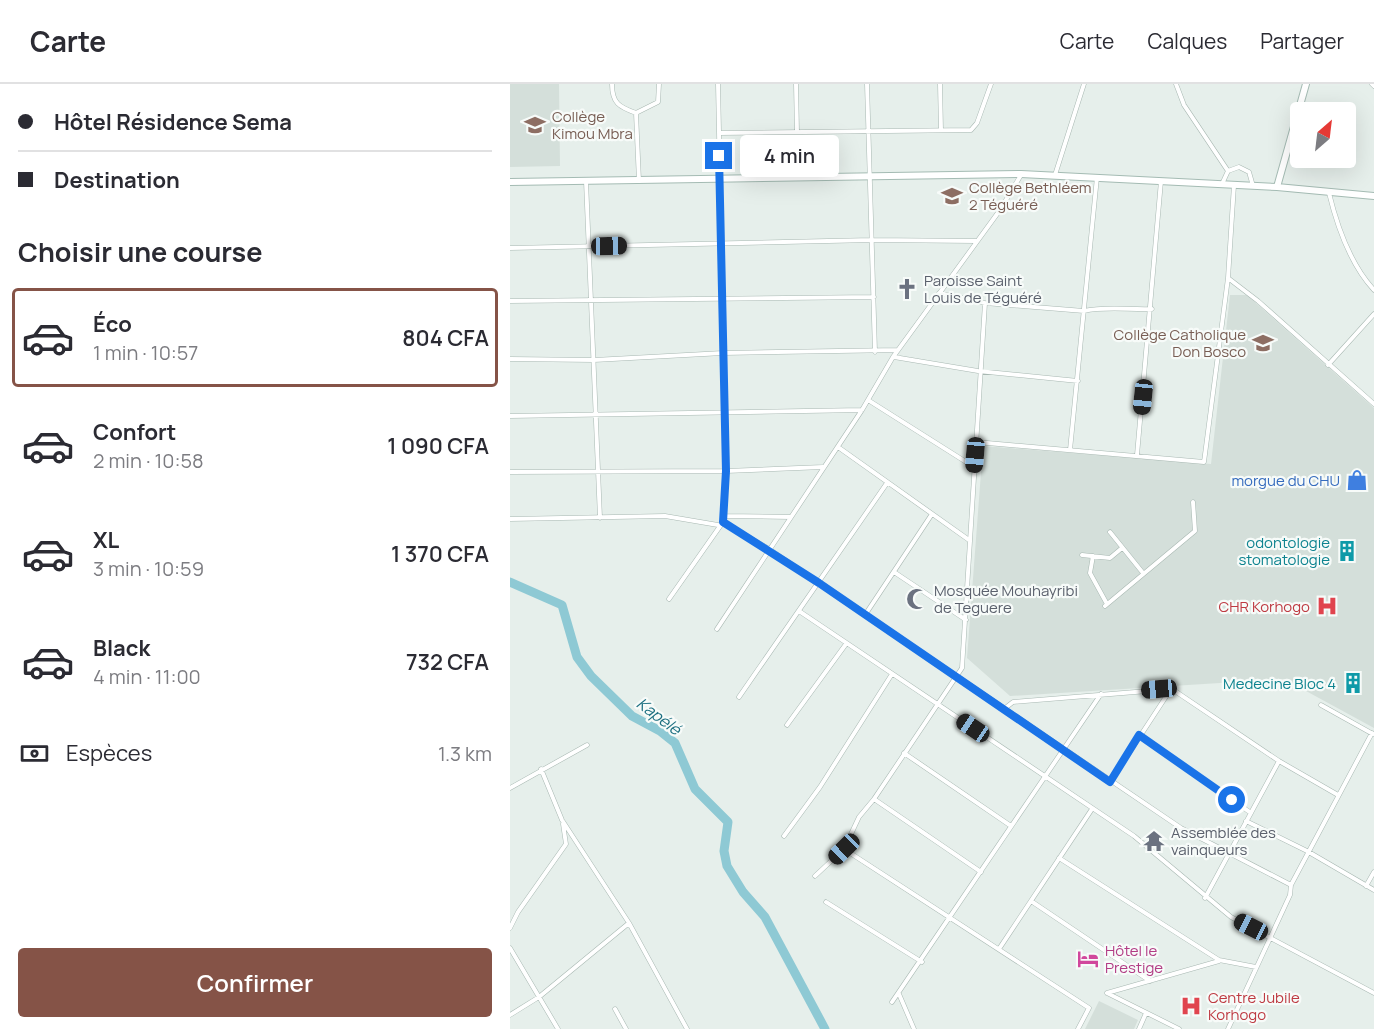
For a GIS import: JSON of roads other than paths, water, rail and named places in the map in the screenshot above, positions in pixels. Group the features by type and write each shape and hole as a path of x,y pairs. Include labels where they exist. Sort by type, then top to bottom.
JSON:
{"street":[{"path":"612,84 612,97 616,104 636,113"},
{"path":"636,113 658,102 659,84"},
{"path":"718,84 726,471 723,522"},
{"path":"796,84 797,132"},
{"path":"867,84 875,352"},
{"path":"940,84 941,130"},
{"path":"719,134 965,131 975,128 991,84"},
{"path":"1055,175 1084,84"},
{"path":"1176,84 1184,105 1228,171"},
{"path":"1277,188 1306,84"},
{"path":"636,113 639,181"},
{"path":"1222,185 1228,171 1233,168 1244,169 1252,176 1253,186"},
{"path":"717,629 862,410 893,357 1022,174"},
{"path":"510,182 1022,174 1253,186 1374,196"},
{"path":"1070,450 1097,177"},
{"path":"586,181 587,246 594,360 596,472 600,518"},
{"path":"1137,455 1152,309 1161,182"},
{"path":"976,442 1200,462 1205,460 1228,278 1233,186"},
{"path":"1329,193 1361,275 1374,290"},
{"path":"510,248 872,240 976,241"},
{"path":"1228,278 1258,301 1374,404"},
{"path":"939,293 985,303 1084,311 1095,308 1152,309"},
{"path":"510,301 874,297"},
{"path":"815,876 844,849 859,817 874,799 962,668 976,442 978,371 985,303"},
{"path":"1328,365 1374,314"},
{"path":"510,359 594,360 723,353 899,350"},
{"path":"893,357 978,371 1078,381"},
{"path":"868,400 974,467"},
{"path":"510,416 862,410"},
{"path":"838,447 969,540"},
{"path":"510,472 726,471 824,466"},
{"path":"739,697 887,483"},
{"path":"1093,556 1090,573 1106,605 1195,531 1193,502"},
{"path":"865,615 932,514"},
{"path":"510,519 666,516 719,525"},
{"path":"723,516 791,517"},
{"path":"669,599 723,522"},
{"path":"723,522 769,549 1064,751 1181,828 1291,885"},
{"path":"1110,532 1143,573"},
{"path":"1082,555 1110,558 1122,548"},
{"path":"894,572 966,620"},
{"path":"799,611 1134,836 1205,898 1231,917 1374,993"},
{"path":"787,725 846,644"},
{"path":"784,836 820,787 892,674"},
{"path":"1004,709 1013,702 1172,689 1279,761 1338,795"},
{"path":"1110,782 1139,735 1172,689"},
{"path":"892,1002 922,962 1101,694"},
{"path":"1228,1029 1290,895 1291,885 1307,852 1373,734 1321,705"},
{"path":"1139,735 1251,813"},
{"path":"510,788 587,745"},
{"path":"904,753 1011,826"},
{"path":"1205,898 1279,761"},
{"path":"541,769 562,819 629,923 687,1029"},
{"path":"874,799 981,872"},
{"path":"999,949 1092,808"},
{"path":"510,928 518,912 566,844 562,819"},
{"path":"1246,821 1374,890"},
{"path":"844,849 1089,1008 1078,1029"},
{"path":"1059,858 1219,960 1256,967"},
{"path":"1366,886 1374,872"},
{"path":"1030,901 1150,981"},
{"path":"826,902 922,962"},
{"path":"510,1015 539,997 629,923"},
{"path":"510,948 558,1029"},
{"path":"1179,1029 1107,993 1219,960"},
{"path":"898,993 914,1029"},
{"path":"615,1009 626,1029"},
{"path":"1139,1029 1146,1013"}],"waterway":[{"name":"Kapélé","path":"510,582 562,605 577,657 591,676 632,716 660,731 675,743 695,789 728,822 724,851 727,866 743,892 765,917 825,1029"}],"place":[{"name":"Collège Kimou Mbra","path":"535,125"},
{"name":"Collège Bethléem 2 Téguéré","path":"952,196"},
{"name":"Paroisse Saint Louis de Téguéré","path":"907,289"},
{"name":"Collège Catholique Don Bosco","path":"1263,343"},
{"name":"morgue du CHU","path":"1357,480"},
{"name":"odontologie stomatologie","path":"1347,551"},
{"name":"Mosquée Mouhayribi de Teguere","path":"917,599"},
{"name":"CHR Korhogo","path":"1327,606"},
{"name":"Medecine Bloc 4","path":"1353,683"},
{"name":"Assemblée des vainqueurs","path":"1154,841"},
{"name":"Hôtel le Prestige","path":"1088,959"},
{"name":"Centre Jubile Korhogo","path":"1191,1006"}]}
